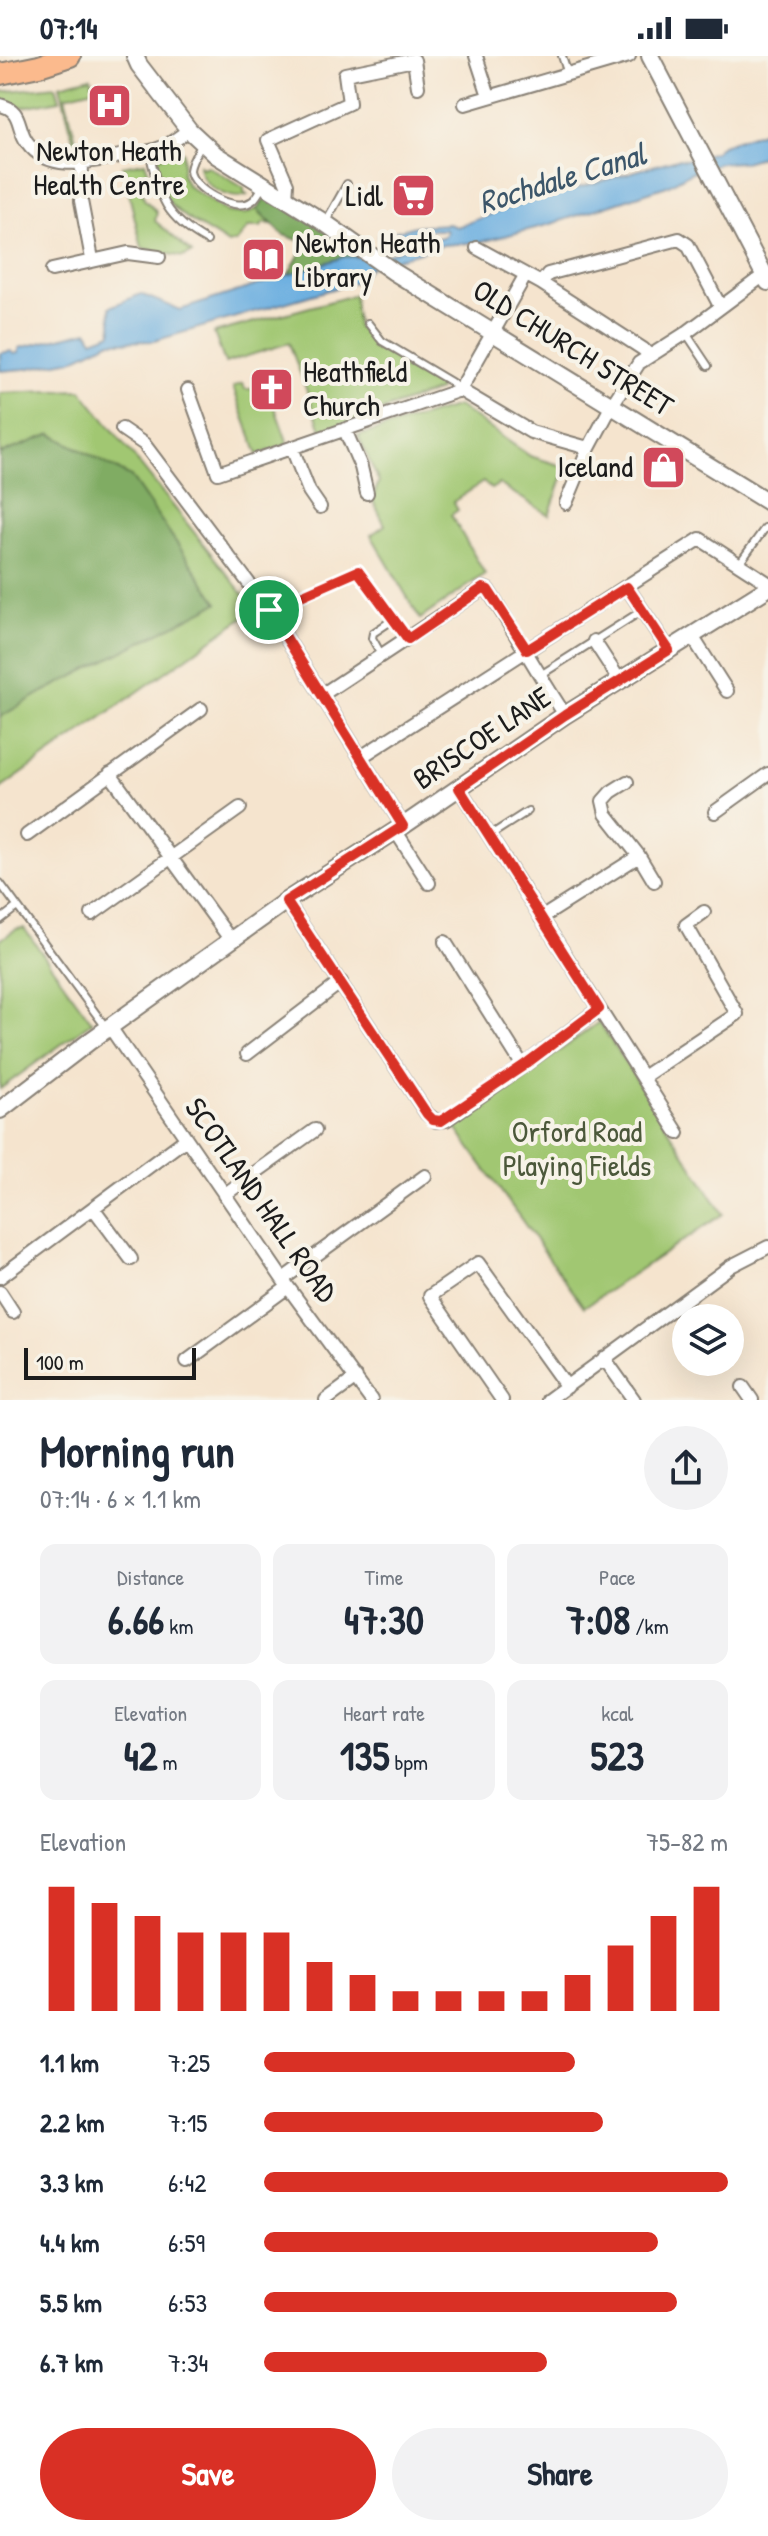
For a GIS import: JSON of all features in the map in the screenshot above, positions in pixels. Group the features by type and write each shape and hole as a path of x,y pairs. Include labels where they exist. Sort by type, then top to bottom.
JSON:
{"highway":[{"path":"0,74 70,56"}],"street":[{"name":"OLD CHURCH STREET","path":"135,56 202,144 325,223 394,272 768,502"},
{"path":"476,56 489,96"},
{"path":"465,104 629,56"},
{"path":"566,503 588,448 639,363 766,278 650,56"},
{"path":"286,199 287,184 268,140 349,103 345,74 414,60 418,87"},
{"path":"0,105 17,114 28,144 38,152 66,164 82,164 149,151 162,147 189,130"},
{"path":"82,164 81,201 92,259"},
{"path":"541,283 548,274 675,238 688,245 720,306"},
{"path":"477,248 541,283 650,356"},
{"path":"52,270 128,253 159,257"},
{"path":"188,390 218,473 292,448 460,390 525,276"},
{"path":"460,390 531,432 588,448"},
{"path":"122,429 144,444 269,610 361,757 429,883"},
{"path":"345,430 361,467 367,493"},
{"path":"292,448 309,491 320,507"},
{"path":"361,757 700,539 768,585"},
{"name":"BRISCOE LANE","path":"0,1110 230,939 565,715 768,585"},
{"path":"627,587 669,650"},
{"path":"323,694 483,588 488,590 527,650 539,676 565,715"},
{"path":"692,636 727,691"},
{"path":"594,641 620,681"},
{"path":"27,835 201,709"},
{"path":"110,774 230,939"},
{"path":"715,812 768,774"},
{"path":"627,782 603,801 606,814 654,881"},
{"path":"459,788 678,1133"},
{"path":"92,914 240,808"},
{"path":"541,918 639,856"},
{"path":"286,901 427,1114 436,1121 446,1120 599,1009"},
{"path":"643,1077 737,1014 686,925 704,912"},
{"path":"445,942 523,1066"},
{"path":"247,1054 341,982"},
{"name":"SCOTLAND HALL ROAD","path":"108,1028 371,1400"},
{"path":"224,1195 315,1130"},
{"path":"0,1277 186,1139"},
{"path":"187,1361 425,1176"},
{"path":"94,1209 131,1259"},
{"path":"548,1400 731,1266 768,1247"},
{"path":"502,1400 430,1296 478,1263 567,1387"},
{"path":"0,1292 13,1312"},
{"path":"604,1358 634,1400"},
{"path":"326,1400 356,1378"},
{"path":"743,1387 752,1400"}],"lane":[{"path":"562,56 568,74"},
{"path":"202,144 190,171 193,180 209,192 233,205 242,205 253,201 264,185"},
{"path":"149,151 160,196 167,207 189,231 207,241"},
{"path":"325,223 347,184"},
{"path":"368,323 382,341 460,390"},
{"path":"686,333 708,366"},
{"path":"739,564 765,528"},
{"path":"269,610 358,571 408,639"},
{"path":"539,676 643,610"},
{"path":"382,655 372,638 373,633 394,619"},
{"path":"489,836 528,811"},
{"path":"0,883 108,1028"},
{"path":"0,920 17,907"}],"green space":[{"path":"91,77 94,89 65,96 80,156 77,156 60,85"},
{"path":"56,86 60,100 18,108 0,98 0,92"},
{"path":"177,149 183,152 182,175 188,186 227,212 245,214 257,209 271,224 249,227 236,242 228,244 182,214 163,192 156,159"},
{"path":"145,162 150,176 141,186 144,199 157,212 155,221 192,253 183,257 142,248 122,166"},
{"path":"199,165 203,168 207,166 244,188 247,195 232,196 210,186 204,180"},
{"path":"269,194 344,244 358,257 344,257 288,275 303,248 301,241 283,235 257,209"},
{"path":"354,295 357,327 372,339 372,347 400,360 400,366 438,384 439,390 322,432 289,343 225,363 214,333"},
{"path":"243,383 245,389 253,389 256,397 270,394 288,444 258,455 233,387"},
{"path":"81,390 255,609 0,789 0,393"},
{"path":"458,406 530,456 566,467 549,515 499,484 491,489 483,482 453,502 458,510 451,515 485,574 420,619 371,535 385,525 372,499 379,482 358,436"},
{"path":"51,434 131,477 218,603 0,717 0,454"},
{"path":"24,928 92,1022 0,1089 0,940 16,929"},
{"name":"Orford Road Playing Fields","path":"599,1022 723,1214 584,1307 455,1127"}],"water":[{"path":"768,130 768,155 744,162 720,163 692,172 667,186 551,224 481,242 443,245 370,267 356,282 154,341 109,342 72,360 0,371 0,353 19,353 19,348 88,331 93,340 112,333 110,307 141,294 180,310 344,257 368,260 445,236 447,232 423,230 379,241 378,236 415,226 449,224 457,227 502,210 677,159 686,160 715,152 722,145"}],"place":[{"name":"Newton Heath Health Centre","path":"109,105"},
{"name":"Lidl","path":"414,196"},
{"name":"Newton Heath Library","path":"264,260"},
{"name":"Heathfield Church","path":"272,389"},
{"name":"Iceland","path":"664,467"}],"route":[{"path":"358,571 408,639 483,588 488,590 527,650 627,587 669,650 565,715 459,788 599,1009 446,1120 436,1121 427,1114 286,901 403,826 269,610 358,571"}],"water label":[{"name":"Rochdale Canal","path":"562,178"}]}
